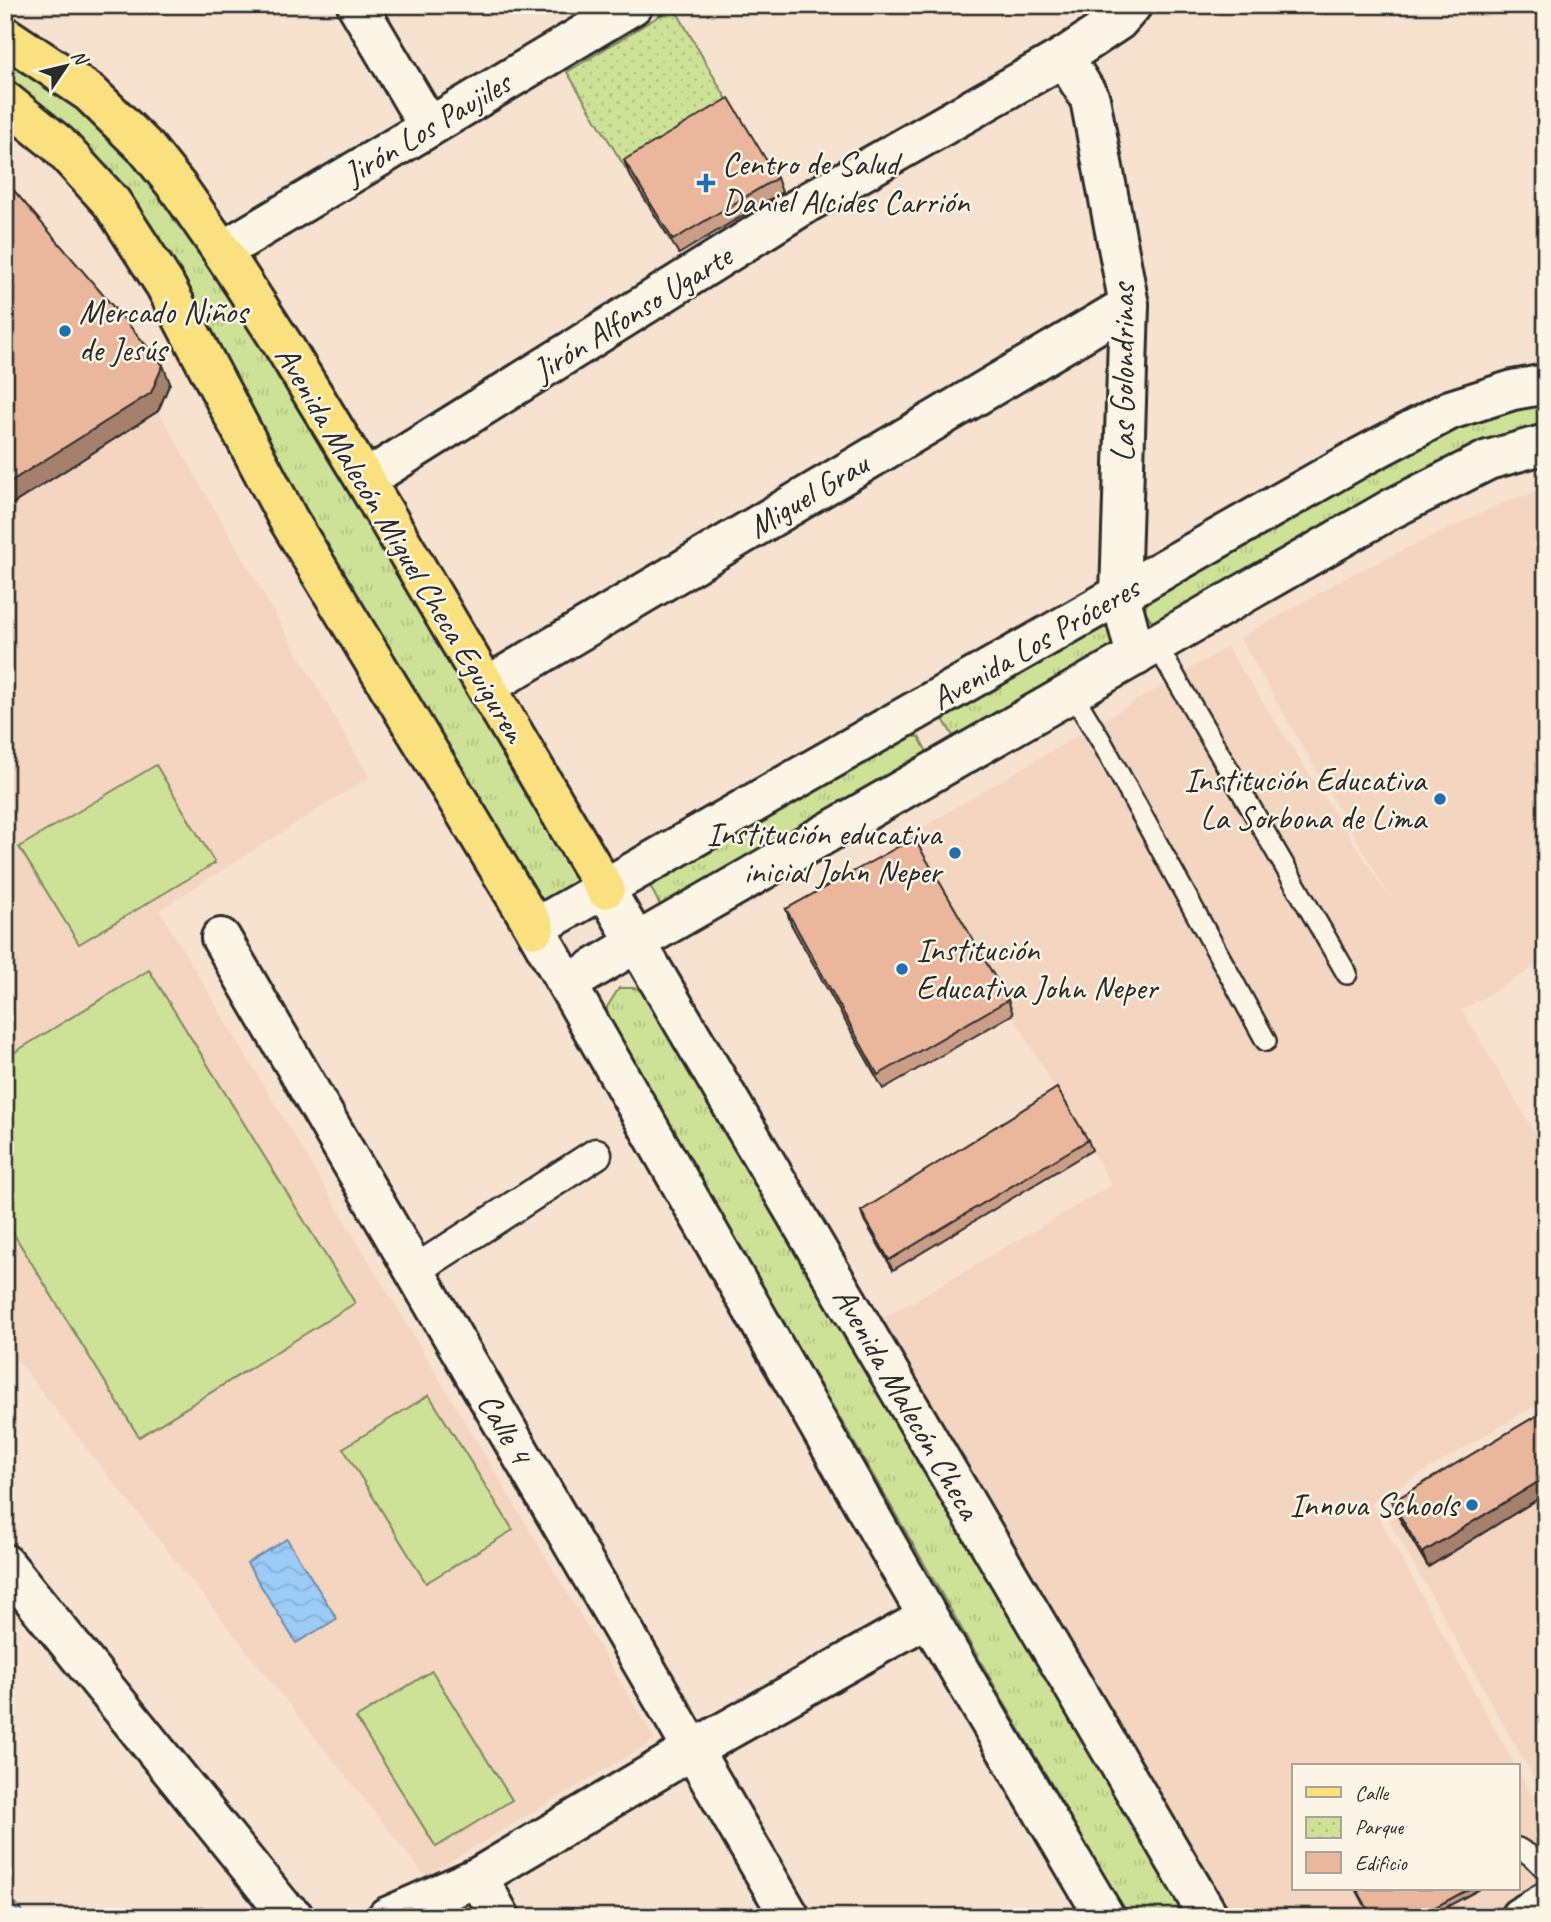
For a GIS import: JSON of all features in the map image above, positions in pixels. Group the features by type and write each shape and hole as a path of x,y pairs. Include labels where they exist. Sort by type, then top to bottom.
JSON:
{"main road":[{"name":"Avenida Malecón Miguel Checa Eguiguren","path":"5,36 90,93 147,149 222,251 285,348 365,481 605,889"},
{"path":"5,101 58,144 112,203 165,285 288,519 535,928"}],"street":[{"path":"357,5 429,127"},
{"name":"Jirón Los Paujiles","path":"222,251 631,6"},
{"name":"Jirón Alfonso Ugarte","path":"365,481 810,201 1065,57 1125,13"},
{"name":"Las Golondrinas","path":"1065,57 1090,99 1129,305 1120,595 1146,650"},
{"name":"Miguel Grau","path":"487,686 1129,305"},
{"name":"Avenida Los Próceres","path":"535,928 1359,458 1450,410 1513,390 1546,384"},
{"name":"Avenida Los Próceres","path":"568,984 636,942 1391,509 1488,460 1546,444"},
{"path":"920,709 950,763"},
{"name":"Avenida Malecón Checa","path":"605,889 1209,1917"},
{"path":"535,928 928,1617 1105,1917"},
{"name":"Calle 4","path":"221,938 790,1917"},
{"path":"414,1271 596,1154"},
{"path":"5,1564 282,1907 295,1917"},
{"path":"387,1917 478,1877 692,1750 928,1617"},
{"path":"478,1877 500,1917"},
{"path":"1520,1917 1546,1902"}],"lane":[{"path":"1146,650 1347,974"},
{"path":"1072,693 1266,1041"},
{"path":"1520,1849 1546,1870"}],"shaded area":[{"path":"158,411 369,777 159,910 655,1740 425,1876 5,1345 5,508"},
{"path":"1546,490 1546,960 1462,1010 1546,1152 1546,1399 1371,1503 1514,1764 1292,1764 1292,1890 1520,1890 1520,1775 1546,1823 1546,1889 1495,1917 1157,1917 820,1352 898,1310 1112,1185 908,836 1227,647 1396,908 1240,638 1343,579 1506,501"},
{"path":"1546,1427 1546,1800 1389,1520"}],"green space":[{"path":"674,7 734,112 629,174 567,72"},
{"path":"5,48 112,132 231,289 578,873 570,892 543,903 527,892 291,487 259,420 198,310 5,82"},
{"path":"1546,398 1546,431 1167,625 1153,623 1144,609 1149,601 1394,457 1505,407"},
{"path":"1100,624 1107,628 1118,646 963,741 953,736 943,719 950,709"},
{"path":"906,736 919,737 927,752 923,764 673,907 660,905 650,886 656,873"},
{"path":"156,765 215,863 79,944 19,847"},
{"path":"149,970 355,1303 139,1437 5,1220 5,1058"},
{"path":"619,988 636,988 652,998 1188,1917 1128,1917 843,1423 606,1028 607,1007"},
{"path":"429,1395 513,1530 426,1583 343,1448"},
{"path":"432,1671 512,1800 436,1847 356,1718"}],"water":[{"path":"287,1539 337,1619 296,1643 247,1563"},
{"path":"5,1891 27,1917 5,1917"}],"building":[{"name":"Centro de Salud Daniel Alcides Carrión","path":"729,98 777,178 673,240 624,160"},
{"name":"Mercado Niños de Jesús","path":"5,180 163,365 151,393 5,485"},
{"name":"Institución Educativa John Neper","path":"914,838 1008,1000 878,1075 786,909"},
{"path":"1057,1088 1088,1140 889,1260 861,1211"},
{"name":"Innova Schools","path":"1546,1410 1546,1477 1422,1553 1392,1502"},
{"path":"1358,1890 1467,1890 1417,1917 1372,1917"}],"place":[{"name":"Centro de Salud Daniel Alcides Carrión","path":"706,183"},
{"name":"Mercado Niños de Jesús","path":"65,331"},
{"name":"Institución Educativa La Sorbona de Lima","path":"1440,799"},
{"name":"Institución educativa inicial John Neper","path":"955,853"},
{"name":"Institución Educativa John Neper","path":"902,969"},
{"name":"Innova Schools","path":"1472,1505"}]}
